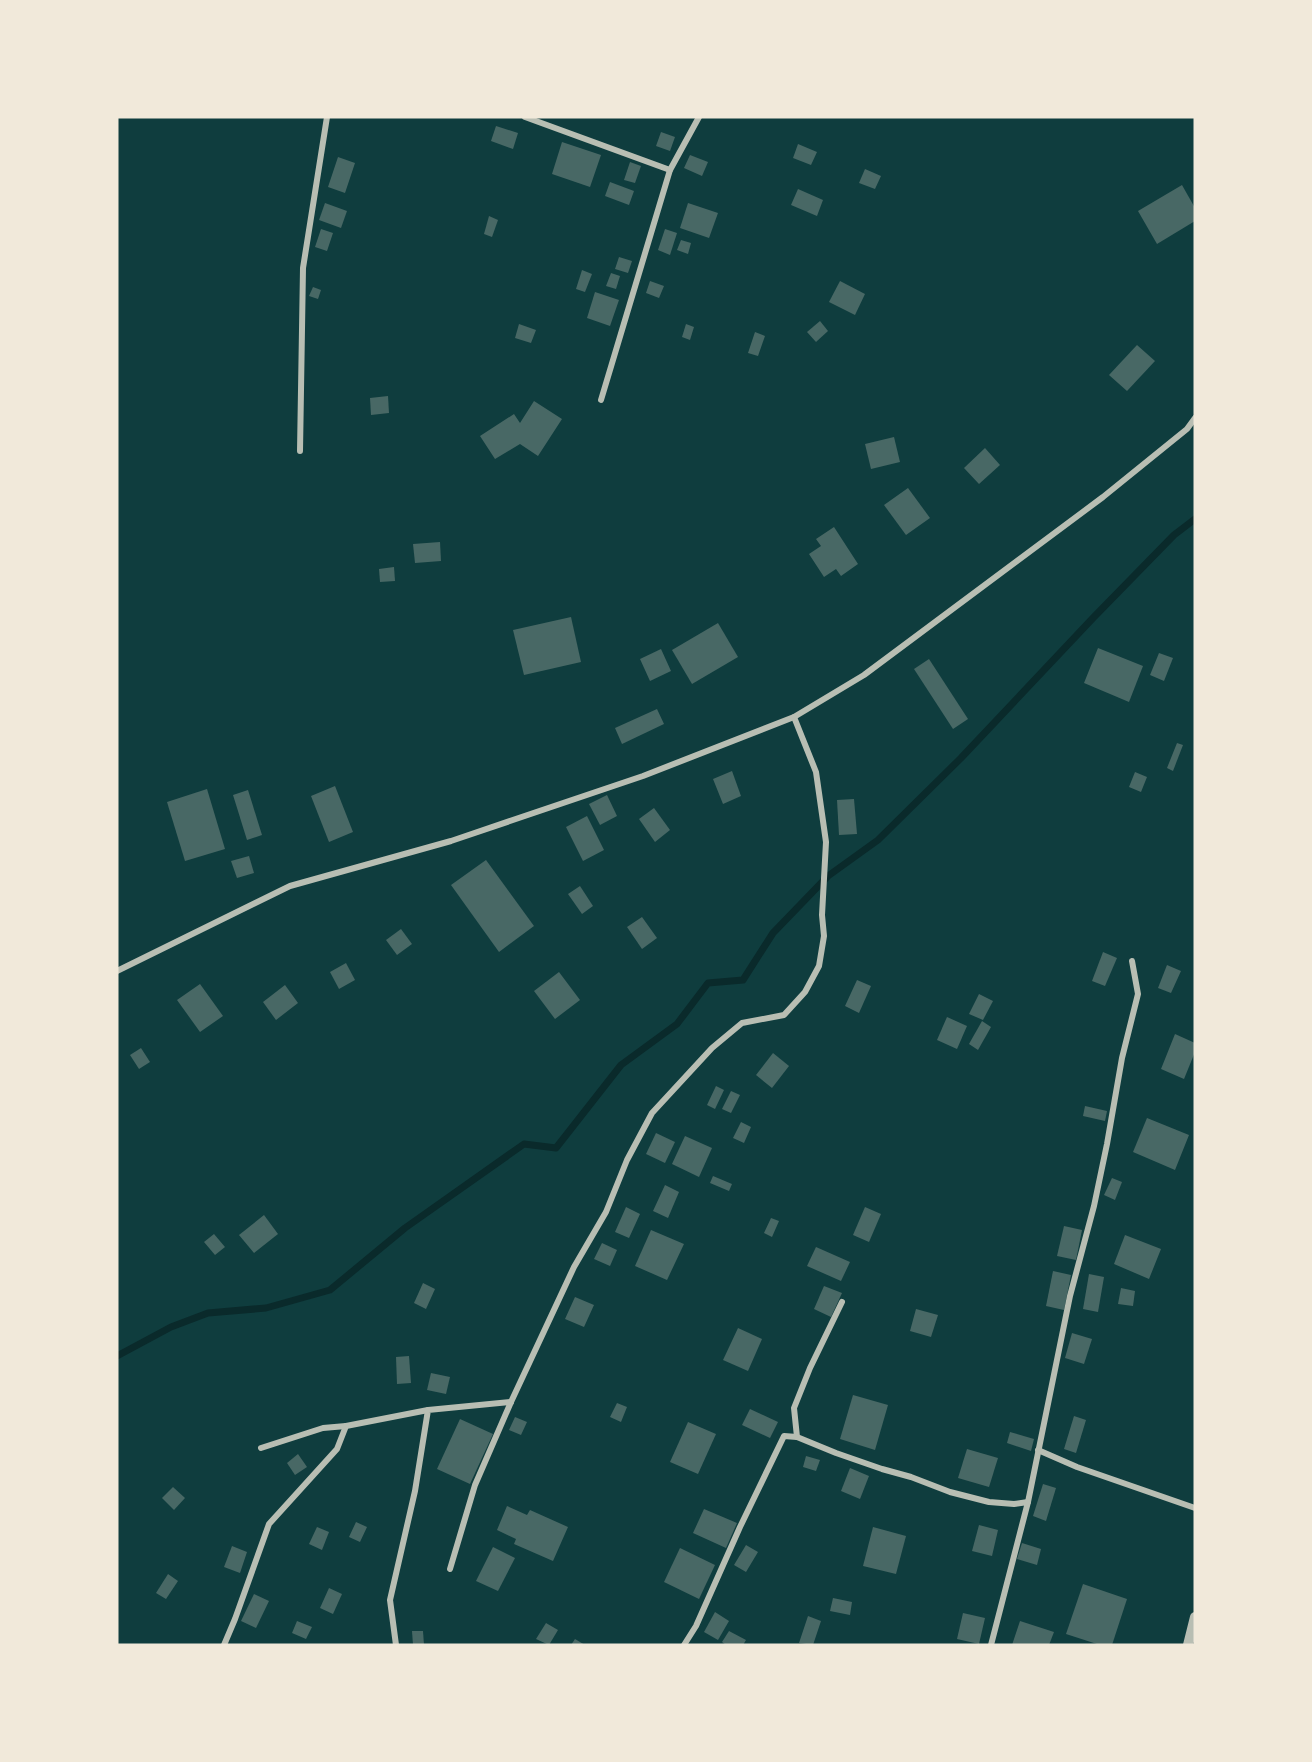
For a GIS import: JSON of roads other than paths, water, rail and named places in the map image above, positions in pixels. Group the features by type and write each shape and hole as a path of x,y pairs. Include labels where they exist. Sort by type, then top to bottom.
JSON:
{"street":[{"path":"300,451 303,268 327,117"},
{"path":"525,117 670,170"},
{"path":"601,399 670,170 699,117"},
{"path":"117,971 290,886 452,841 643,776 794,717 864,675 992,581 1103,497 1186,429 1195,418"},
{"path":"450,1569 476,1485 511,1402 574,1267 606,1212 627,1160 652,1113 712,1048 742,1023 784,1015 805,993 819,966 824,936 826,842 816,772 794,717"},
{"path":"991,1645 1028,1502 1070,1296 1094,1206 1122,1058 1138,994 1132,961"},
{"path":"796,1437 794,1408 810,1368 842,1302"},
{"path":"261,1448 323,1428 346,1426 428,1410 511,1402"},
{"path":"396,1645 390,1600 415,1491 428,1410"},
{"path":"224,1645 269,1524 337,1449 346,1426"},
{"path":"684,1645 696,1626 784,1436 796,1437 845,1457 911,1477 950,1492 989,1502 1014,1504 1028,1502"},
{"path":"1038,1450 1077,1467 1195,1508"},
{"path":"1188,1645 1195,1617"}],"waterway":[{"path":"117,1356 171,1327 208,1313 266,1308 330,1290 405,1228 524,1144 556,1148 621,1065 677,1024 708,983 743,980 773,933 828,876 878,840 961,758 1174,535 1195,519"}]}
